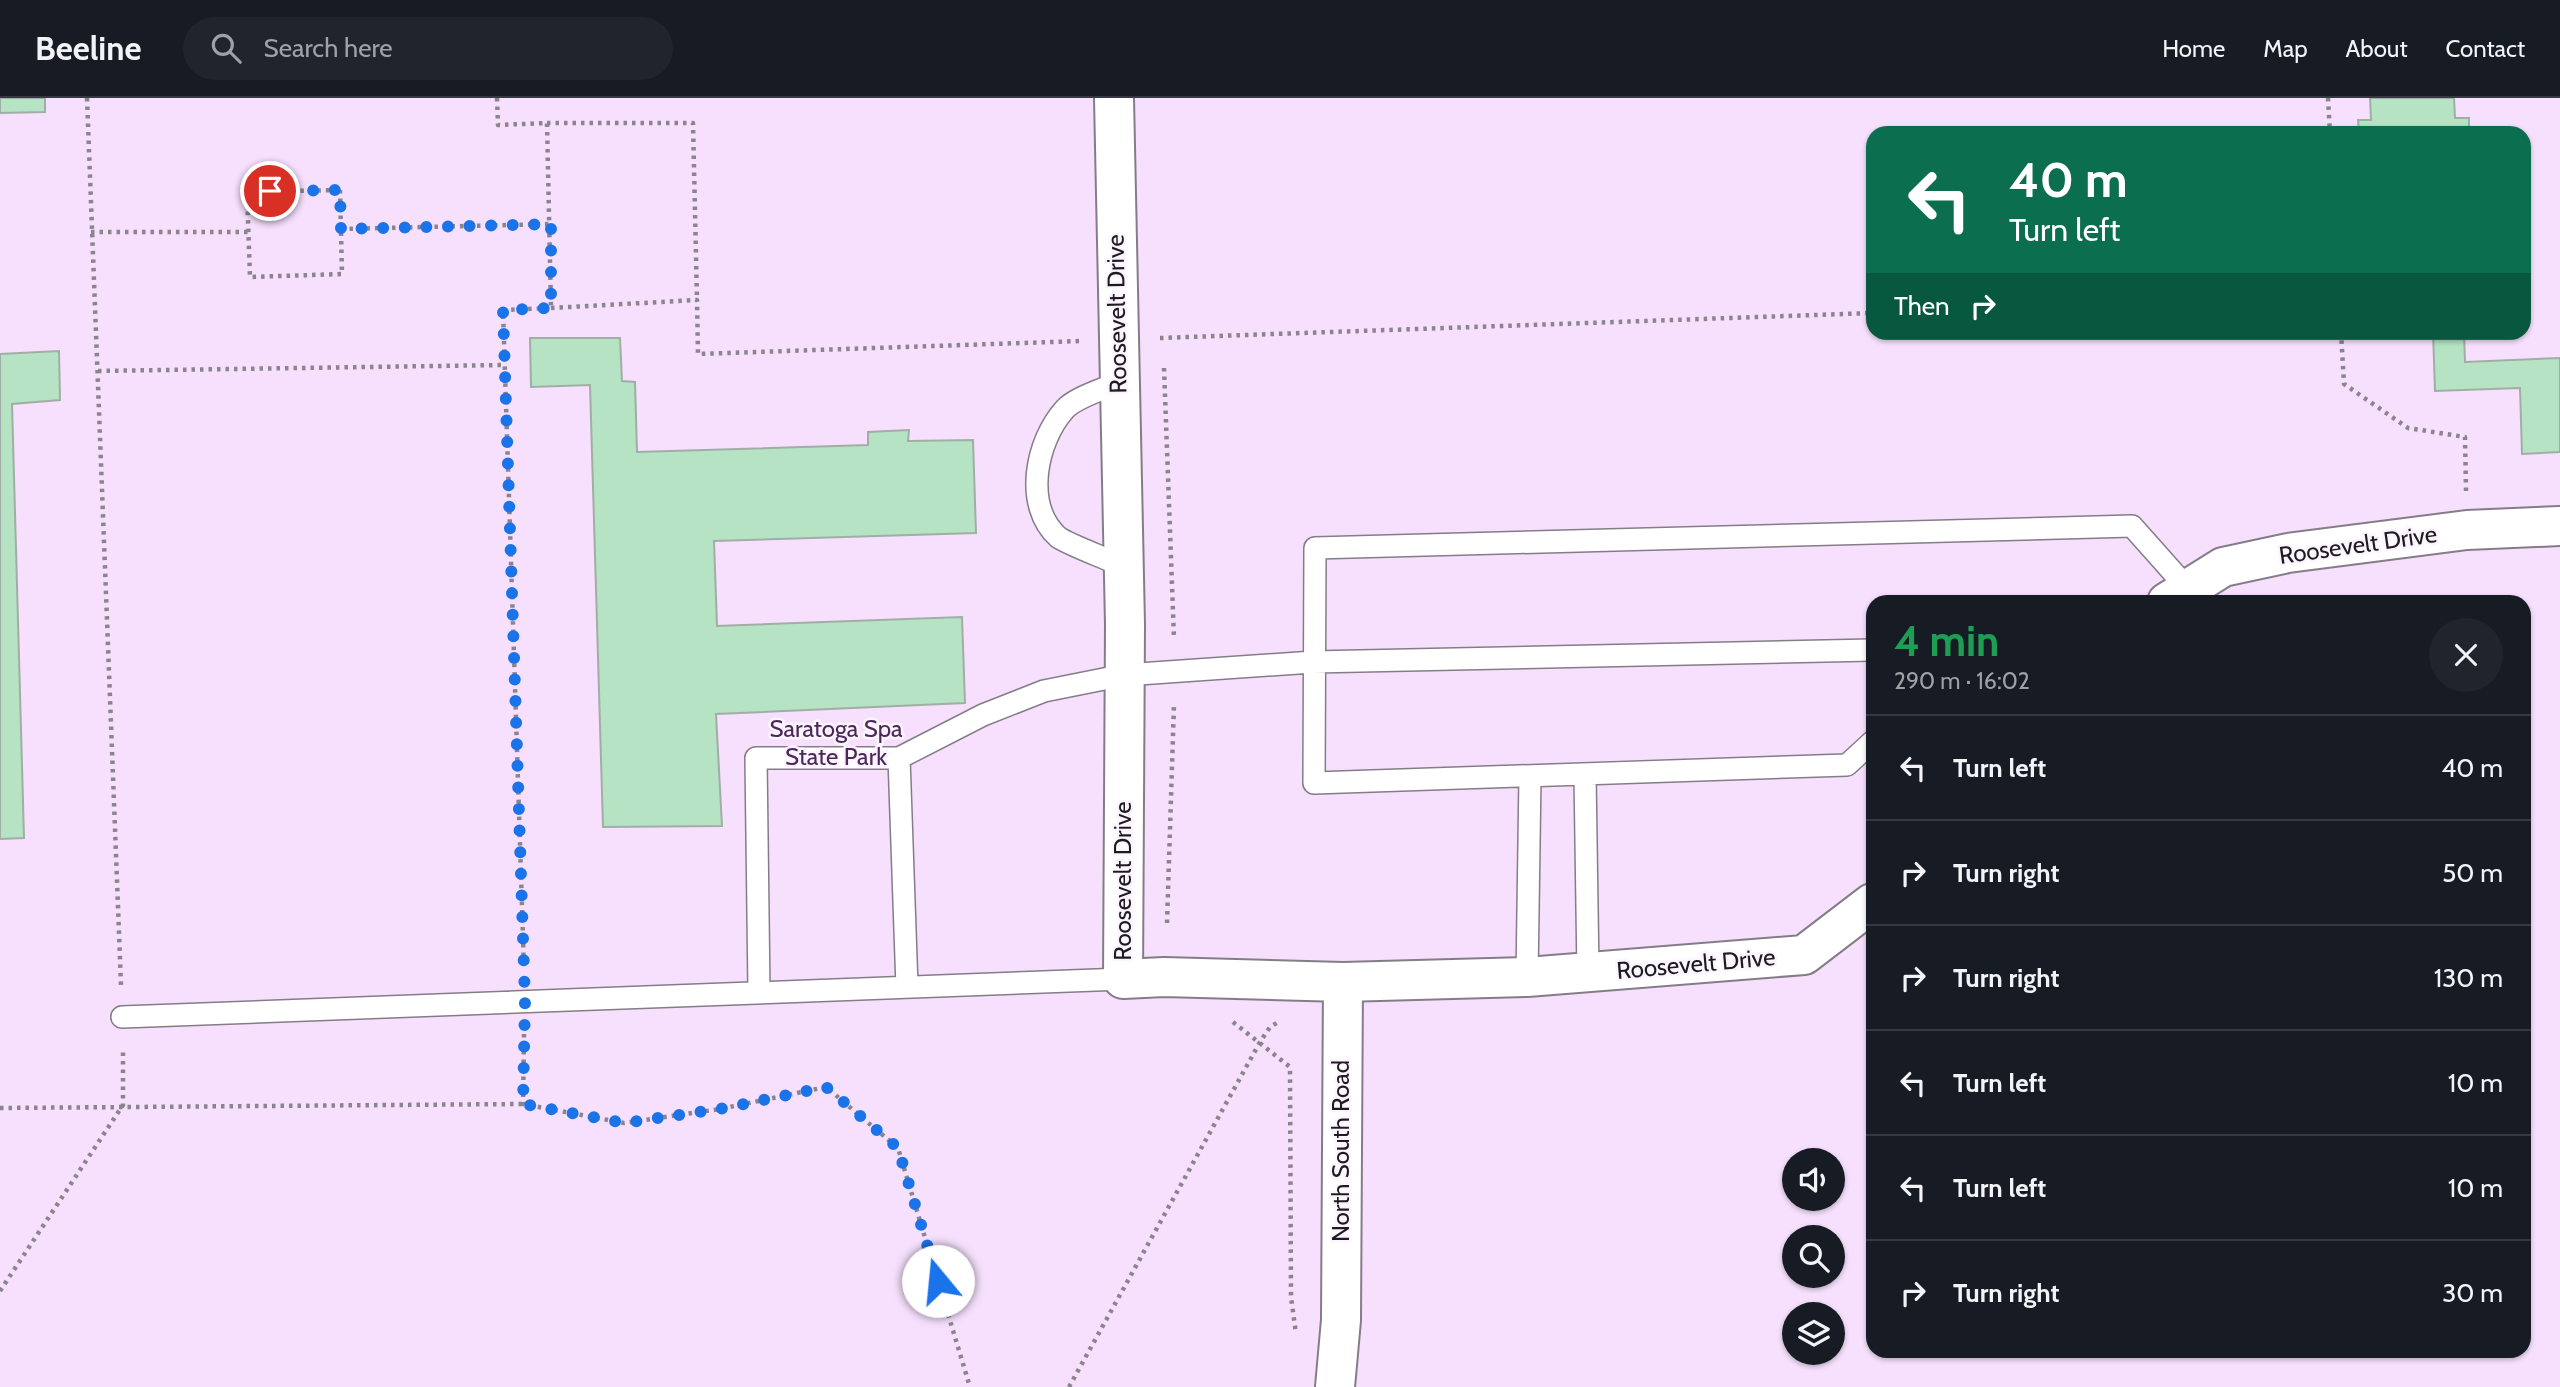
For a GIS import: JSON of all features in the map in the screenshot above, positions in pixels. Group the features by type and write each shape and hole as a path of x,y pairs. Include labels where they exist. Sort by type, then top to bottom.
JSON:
{"street":[{"name":"Roosevelt Drive","path":"1114,98 1124,675 1122,979 1164,977 1343,982 1527,977 1804,955 1866,908"},
{"name":"Roosevelt Drive","path":"2177,595 2223,567 2288,553 2467,530 2560,526"},
{"name":"North South Road","path":"1335,1387 1341,1320 1343,982"},
{"name":"North South Road","path":"1341,1320 1362,1387"}],"lane":[{"path":"1118,382 1066,407 1050,431 1036,474 1040,510 1059,538 1122,565"},
{"path":"1866,748 1847,765 1314,783 1315,548 2132,526 2177,595"},
{"path":"759,992 756,758 899,758 983,715 1044,691 1124,675 1313,662 1866,650"},
{"path":"899,758 907,987"},
{"path":"1585,774 1588,974"},
{"path":"1527,977 1530,776"},
{"path":"122,1017 1122,979"}],"path":[{"path":"87,98 121,994"},
{"path":"497,98 498,125 693,123 698,354 1866,313"},
{"path":"2329,98 2330,126"},
{"path":"547,123 551,308"},
{"path":"340,190 342,274 250,277 248,232 247,192 340,190"},
{"path":"341,229 551,224"},
{"path":"91,232 248,232"},
{"path":"523,1104 525,1001 503,310 696,300"},
{"path":"1162,325 1163,352"},
{"path":"2341,340 2344,384 2408,428 2465,438 2467,530"},
{"path":"98,371 505,365"},
{"path":"1164,366 1175,671 1168,913"},
{"path":"1069,1387 1260,1042 1270,1027 1291,1014"},
{"path":"1224,1020 1236,1023 1290,1067 1291,1297 1296,1336"},
{"path":"0,1291 123,1105 123,1051"},
{"path":"0,1108 523,1104 624,1123 720,1109 826,1087 898,1148 970,1387"}],"green space":[{"name":"Saratoga Spa State Park","path":"0,98 2560,98 2560,1387 0,1387"}],"building":[{"path":"0,98 45,98 45,112 0,113"},
{"path":"2370,98 2454,98 2455,118 2469,118 2469,126 2358,126 2358,120 2371,120"},
{"path":"530,338 620,338 622,381 635,382 637,452 868,445 868,432 909,430 908,441 973,440 976,533 714,541 717,626 962,617 965,703 716,714 722,826 603,827 590,385 531,387"},
{"path":"2433,340 2464,340 2465,362 2560,358 2560,452 2522,454 2520,388 2435,391"},
{"path":"59,351 60,400 12,404 24,838 0,839 0,354"}],"route":[{"path":"270,191 340,190 341,229 551,224 551,308 503,310 525,1001 523,1104 624,1123 720,1109 826,1087 898,1148 938,1281"}]}
